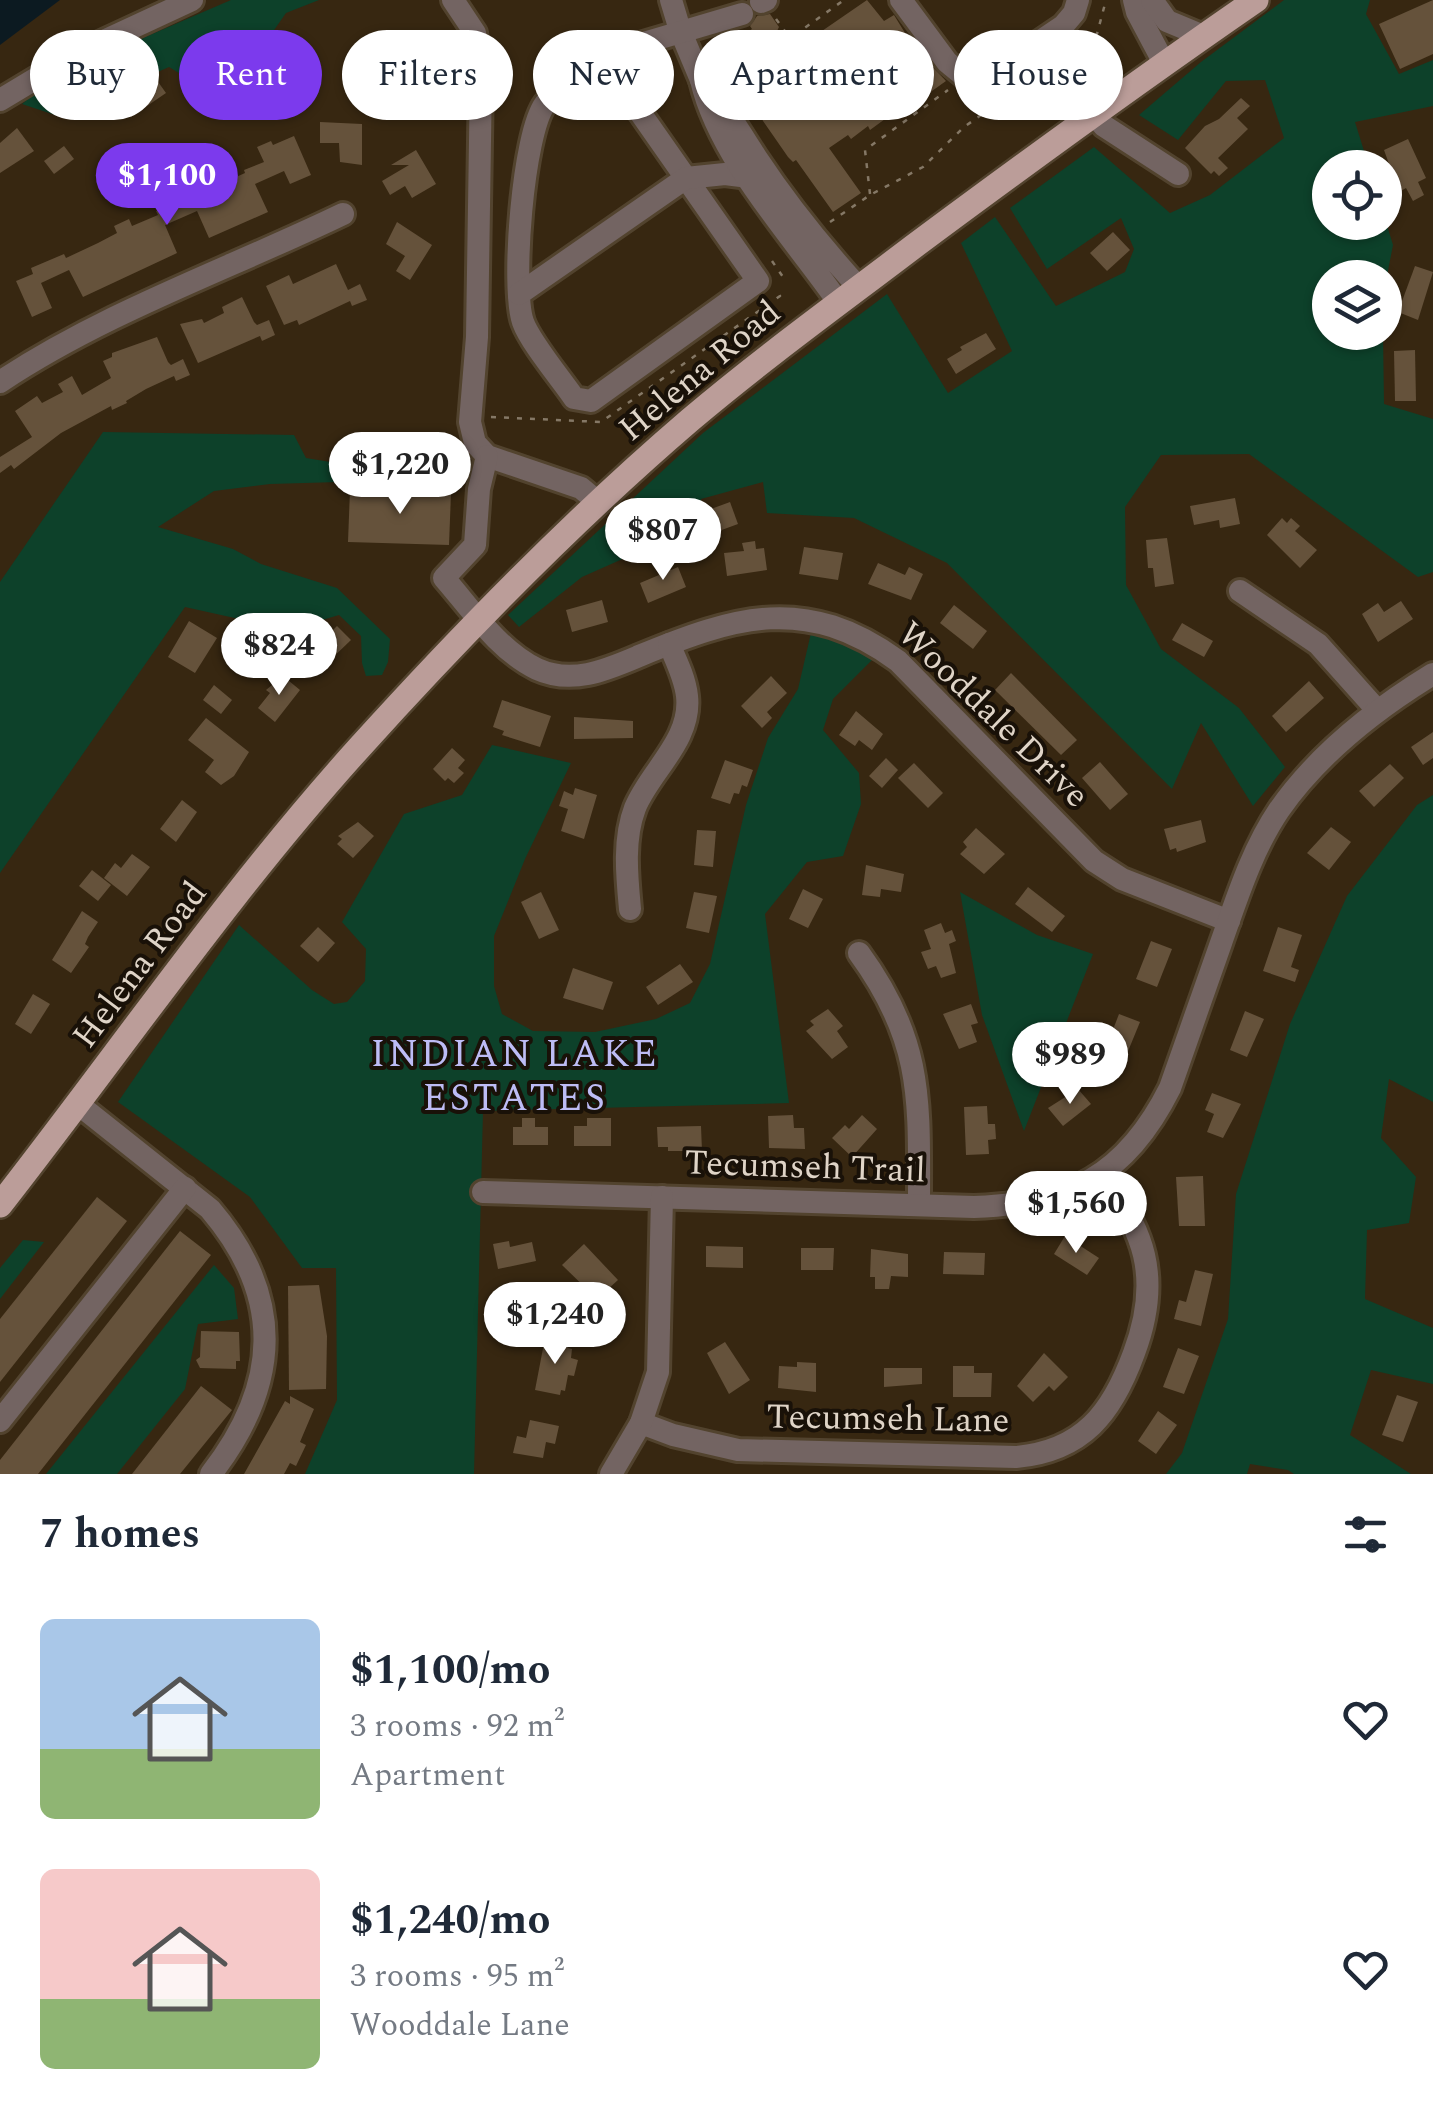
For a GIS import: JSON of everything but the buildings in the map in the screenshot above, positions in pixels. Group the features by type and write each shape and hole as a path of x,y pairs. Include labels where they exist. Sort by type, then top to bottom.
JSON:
{"main road":[{"name":"Helena Road","path":"1123,92 1256,0"},
{"name":"Helena Road","path":"0,1206 268,854 352,756 480,620 599,503 705,408 1085,120"}],"street":[{"path":"0,100 80,52 192,0"},
{"path":"454,0 471,23 479,46 476,337 470,422 475,443 488,456 582,488 599,503"},
{"path":"671,0 694,63"},
{"path":"901,0 946,62 975,85 1064,26 1078,0"},
{"path":"1134,0 1164,63"},
{"path":"1152,0 1167,21 1203,36"},
{"path":"674,32 760,6"},
{"path":"537,120 521,208 518,294 523,324 574,398 582,402 591,401 758,281 645,120"},
{"path":"715,120 748,178 849,296"},
{"path":"733,120 805,240"},
{"path":"1098,120 1178,174"},
{"path":"518,294 686,178 725,174 748,178"},
{"path":"0,382 86,332 343,214"},
{"name":"Wooddale Drive","path":"488,456 479,489 475,545 444,578 480,620 528,664 553,674 595,674 728,623 766,617 827,625 868,640 916,678 1094,861 1122,879 1229,921"},
{"path":"1240,592 1318,644 1377,710"},
{"path":"630,909 626,876 634,813 677,741 687,710 687,694 669,644"},
{"name":"Tecumseh Trail","path":"483,1192 1020,1205 1062,1194 1104,1172 1146,1132 1164,1100 1248,872 1277,814 1319,762 1377,710 1433,674"},
{"path":"859,953 886,994 913,1058 918,1093 919,1205"},
{"path":"78,1104 210,1209 241,1251 253,1279 264,1338 259,1388 245,1426 211,1474"},
{"name":"Tecumseh Lane","path":"641,1423 716,1447 796,1454 1016,1457 1045,1452 1072,1440 1098,1420 1118,1393 1137,1344 1148,1299 1147,1275 1137,1234 1104,1172"},
{"path":"0,1421 184,1188"},
{"path":"611,1474 641,1423 658,1372 662,1198"}],"path":[{"path":"760,6 786,34 796,34 844,0"},
{"path":"753,274 870,195 923,168 964,128 1097,34 1106,0"},
{"path":"674,64 690,54"},
{"path":"870,195 865,150 954,85"}],"green space":[{"path":"231,0 319,0 286,13 274,30 179,30 179,73 169,67 159,71 159,31"},
{"path":"1284,0 1370,0 1366,14 1399,74 1433,60 1433,106 1355,122 1364,150 1312,150 1312,240 1391,240 1393,245 1390,260 1312,260 1312,350 1383,350 1384,404 1433,419 1433,572 1418,577 1249,454 1161,455 1125,507 1126,585 1161,649 1239,708 1285,767 1253,806 1201,723 1172,789 947,563 854,518 767,513 763,482 701,499 700,532 672,537 582,577 519,627 508,615 703,433 887,294 948,393 1012,351 961,243 995,217 1056,306 1125,272 1134,249 1121,218 1047,269 1010,208 1094,147 1170,213 1210,195 1284,138 1265,80 1226,81 1178,140 1139,115"},
{"path":"103,432 294,435 306,458 367,468 373,481 270,484 214,491 158,527 233,549 261,564 337,588 390,639 388,662 382,675 366,676 361,636 339,615 289,630 185,607 0,873 0,582"},
{"path":"811,633 844,639 872,660 833,699 823,730 859,773 861,804 843,856 807,862 765,914 789,1103 483,1111 474,1474 305,1474 337,1400 336,1268 302,1268 250,1197 118,1102 239,925 312,990 334,1004 347,1002 365,981 366,949 342,922 404,814 462,795 492,745 571,763 494,936 494,986 502,1014 533,1031 595,1032 656,1019 690,1003 710,964 746,805 768,738 798,689"},
{"path":"1433,795 1433,1102 1389,1079 1381,1138 1416,1177 1409,1223 1367,1230 1365,1299 1433,1328 1433,1384 1371,1370 1350,1435 1411,1474 1294,1474 1250,1464 1247,1474 1166,1474 1182,1453 1228,1319 1236,1194 1290,1024 1347,896 1417,805"},
{"path":"960,892 1037,935 1093,954 1024,1131 982,1015"},
{"path":"23,1240 44,1242 0,1299 0,1268"},
{"path":"214,1265 234,1288 238,1319 198,1324 185,1389 117,1474 46,1474"}],"shaded area":[{"path":"0,0 60,0 0,45"}],"district":[{"name":"INDIAN LAKE ESTATES","path":"515,1077"}]}
